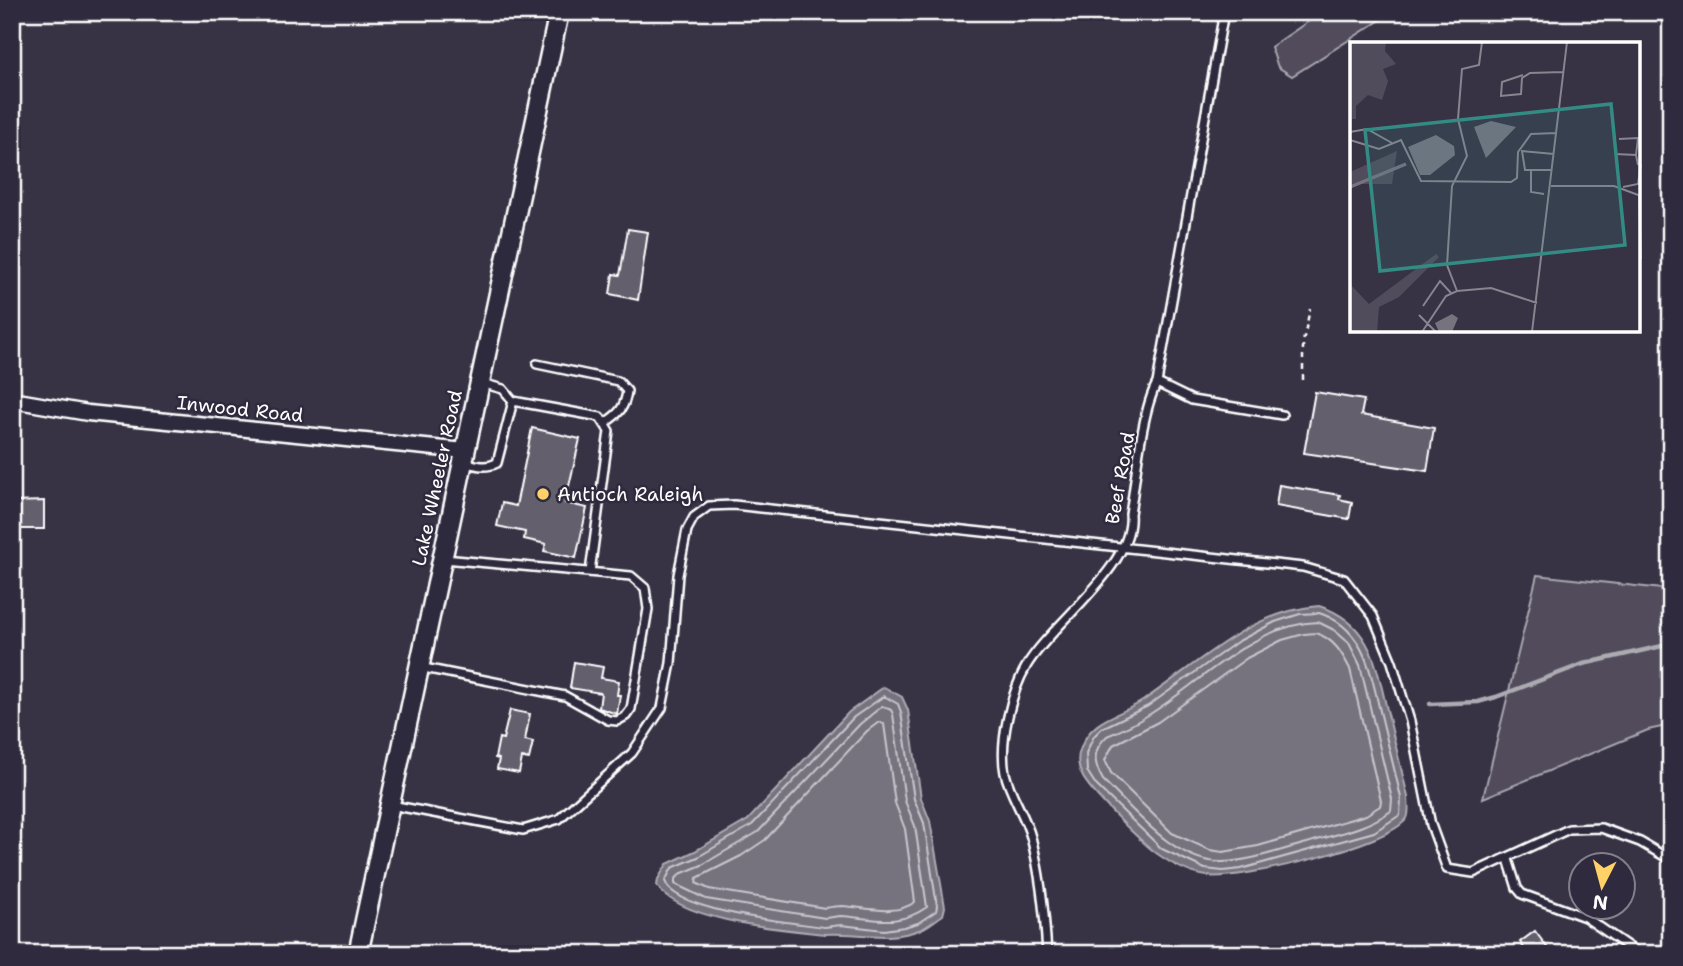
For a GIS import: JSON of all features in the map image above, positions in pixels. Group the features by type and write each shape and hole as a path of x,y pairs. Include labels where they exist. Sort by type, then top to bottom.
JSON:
{"street":[{"name":"Lake Wheeler Road","path":"358,954 559,12"},
{"name":"Inwood Road","path":"12,400 88,413 464,457"}],"lane":[{"name":"Beef Road","path":"1046,954 1031,837 1006,774 1003,745 1009,712 1027,665 1107,574 1131,524 1130,514 1142,438 1157,383 1224,12"},
{"path":"537,364 618,381 627,391 626,404 617,416 606,422"},
{"path":"480,383 503,389 513,401 600,417 606,422 609,430 590,572"},
{"path":"1157,383 1192,400 1282,415"},
{"path":"464,457 482,467 497,463 513,401"},
{"path":"390,804 523,830 559,819 632,753 662,708 671,663 678,575 687,530 694,517 709,506 734,505 1303,567 1344,579 1373,616 1392,662 1410,721 1431,825 1447,869 1473,873 1569,829 1601,828 1640,842 1671,860"},
{"path":"418,667 565,696 608,720 617,721 631,709 648,609 645,588 631,576 441,559"},
{"path":"1508,859 1517,888 1522,894 1585,917 1639,954"}],"path":[{"path":"1303,380 1303,342 1310,309"}],"shaded area":[{"path":"1322,12 1393,12 1292,76 1278,67 1271,47"},
{"path":"1537,575 1671,590 1671,725 1648,730 1483,798"}],"water":[{"path":"1319,606 1351,624 1370,651 1381,683 1408,797 1407,818 1374,839 1313,859 1249,873 1207,876 1170,862 1130,830 1087,783 1078,763 1085,739 1098,724 1135,706 1205,655 1248,628 1294,610"},
{"path":"884,687 902,697 908,710 921,798 930,821 945,907 943,915 922,929 908,934 825,934 734,922 710,916 670,898 657,886 667,864 748,820 849,712"}],"building":[{"path":"628,229 648,232 638,300 610,294 613,274 620,275"},
{"path":"1315,392 1364,400 1361,415 1434,428 1427,471 1304,453"},
{"name":"Antioch Raleigh","path":"532,428 580,439 565,503 587,508 576,558 544,551 546,544 524,539 525,532 497,526 502,503 516,506"},
{"path":"1279,485 1340,495 1339,499 1352,502 1349,519 1276,506"},
{"path":"44,501 44,529 12,529 12,502"},
{"path":"574,662 603,667 601,678 619,681 617,714 599,708 601,693 570,688"},
{"path":"510,710 530,714 525,740 533,742 529,759 522,758 519,773 497,769 499,759 495,758 499,738 503,739"},
{"path":"1535,931 1552,954 1528,954 1520,942"}],"waterway":[{"path":"1430,704 1478,702 1583,664 1671,644"}],"place":[{"name":"Antioch Raleigh","path":"543,494"}]}
